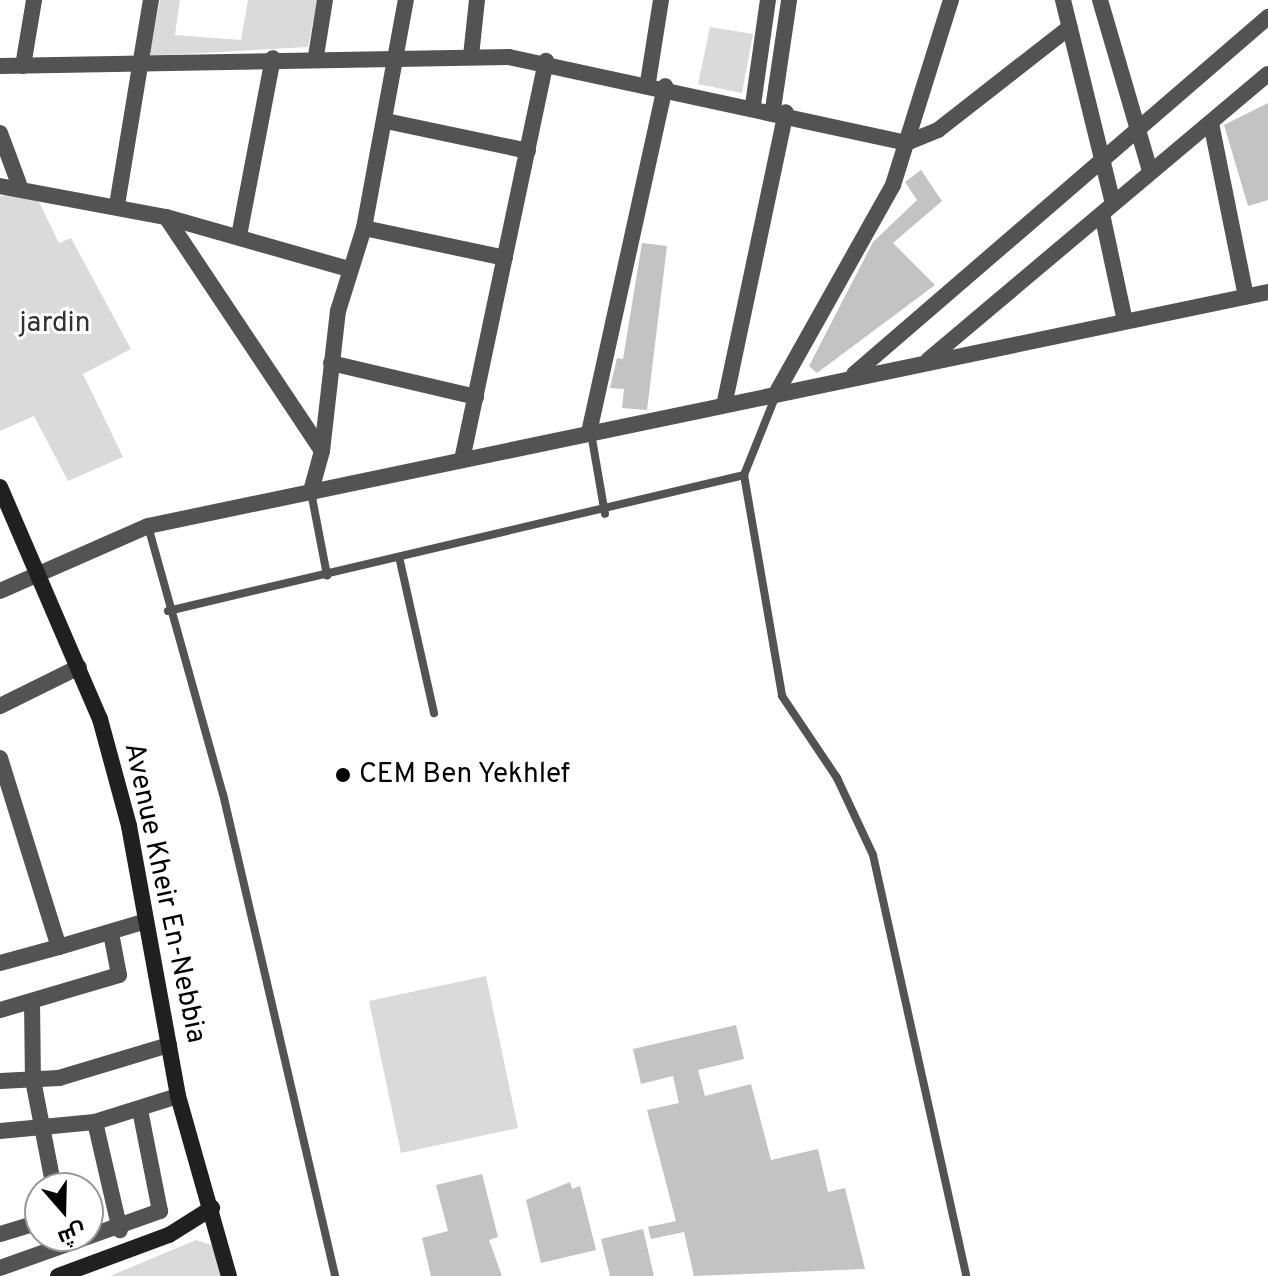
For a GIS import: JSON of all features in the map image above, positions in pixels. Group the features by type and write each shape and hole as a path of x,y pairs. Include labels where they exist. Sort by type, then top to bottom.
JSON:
{"main road":[{"name":"Avenue Kheir En-Nebbia","path":"0,487 41,570 79,667 129,826 143,922 178,1096 229,1276"},
{"path":"58,1276 169,1235 212,1208"}],"street":[{"path":"23,66 34,0"},
{"path":"117,205 151,0"},
{"path":"316,56 325,0"},
{"path":"311,491 322,451 331,363 349,269 364,228 399,54 406,0"},
{"path":"471,56 477,0"},
{"path":"648,82 661,0"},
{"path":"753,105 768,0"},
{"path":"725,401 780,110 789,0"},
{"path":"778,390 865,243 906,143 951,0"},
{"path":"1063,0 1102,153 1125,321"},
{"path":"1100,0 1150,171"},
{"path":"853,375 1102,153 1268,17"},
{"path":"765,21 785,25"},
{"path":"0,66 399,54 546,61 780,110 906,143 938,130 1070,27"},
{"path":"239,236 273,58"},
{"path":"462,460 546,61"},
{"path":"926,361 1268,74"},
{"path":"590,428 665,86"},
{"path":"386,121 528,151"},
{"path":"1211,123 1246,296"},
{"path":"0,133 19,184"},
{"path":"0,186 19,184 117,205 239,236 349,269"},
{"path":"166,217 322,451"},
{"path":"364,228 505,258"},
{"path":"0,591 41,570 148,526 462,460 590,428 1268,292"},
{"path":"331,363 476,397"},
{"path":"0,706 79,667"},
{"path":"0,758 59,947"},
{"path":"0,963 143,922"},
{"path":"0,1010 119,975 111,933"},
{"path":"32,1001 33,1080 39,1131 50,1172"},
{"path":"0,1081 33,1080 169,1045"},
{"path":"0,1131 39,1131 95,1122 178,1096"},
{"path":"104,1234 120,1230 163,1206 140,1110"},
{"path":"95,1122 120,1230"},
{"path":"0,1234 24,1227"},
{"path":"0,1268 42,1252"},
{"path":"72,1252 77,1269"}],"lane":[{"path":"778,390 744,475 782,696 837,778 873,855 966,1276"},
{"path":"590,428 605,514"},
{"path":"168,611 605,514 744,475"},
{"path":"311,491 327,575"},
{"path":"148,526 168,611 223,794 335,1276"},
{"path":"400,561 434,713"}],"green space":[{"path":"160,0 180,0 175,35 241,40 248,0 317,0 308,47 149,56"},
{"path":"710,27 753,34 742,93 698,84"},
{"name":"jardin","path":"34,192 59,243 71,238 131,349 83,374 123,457 68,481 34,416 0,431 0,196"},
{"path":"486,976 518,1128 401,1153 369,1001"},
{"path":"196,1240 214,1246 221,1276 110,1276"}],"building":[{"path":"1268,103 1268,200 1248,206 1224,125"},
{"path":"921,170 942,201 893,243 935,285 817,373 809,366 873,242 917,200 905,182"},
{"path":"642,243 667,246 647,410 622,408 624,389 610,388 617,358 623,359"},
{"path":"736,1025 744,1059 698,1070 705,1096 751,1084 771,1160 818,1149 828,1192 845,1188 865,1269 694,1276 684,1232 651,1239 648,1227 676,1221 647,1110 679,1103 673,1076 641,1084 633,1049"},
{"path":"482,1174 498,1237 489,1240 502,1276 431,1276 422,1238 448,1231 436,1185"},
{"path":"570,1182 572,1189 580,1186 596,1250 541,1263 526,1200"},
{"path":"643,1229 654,1276 610,1276 601,1239"}],"place":[{"name":"CEM Ben Yekhlef","path":"343,775"}]}
